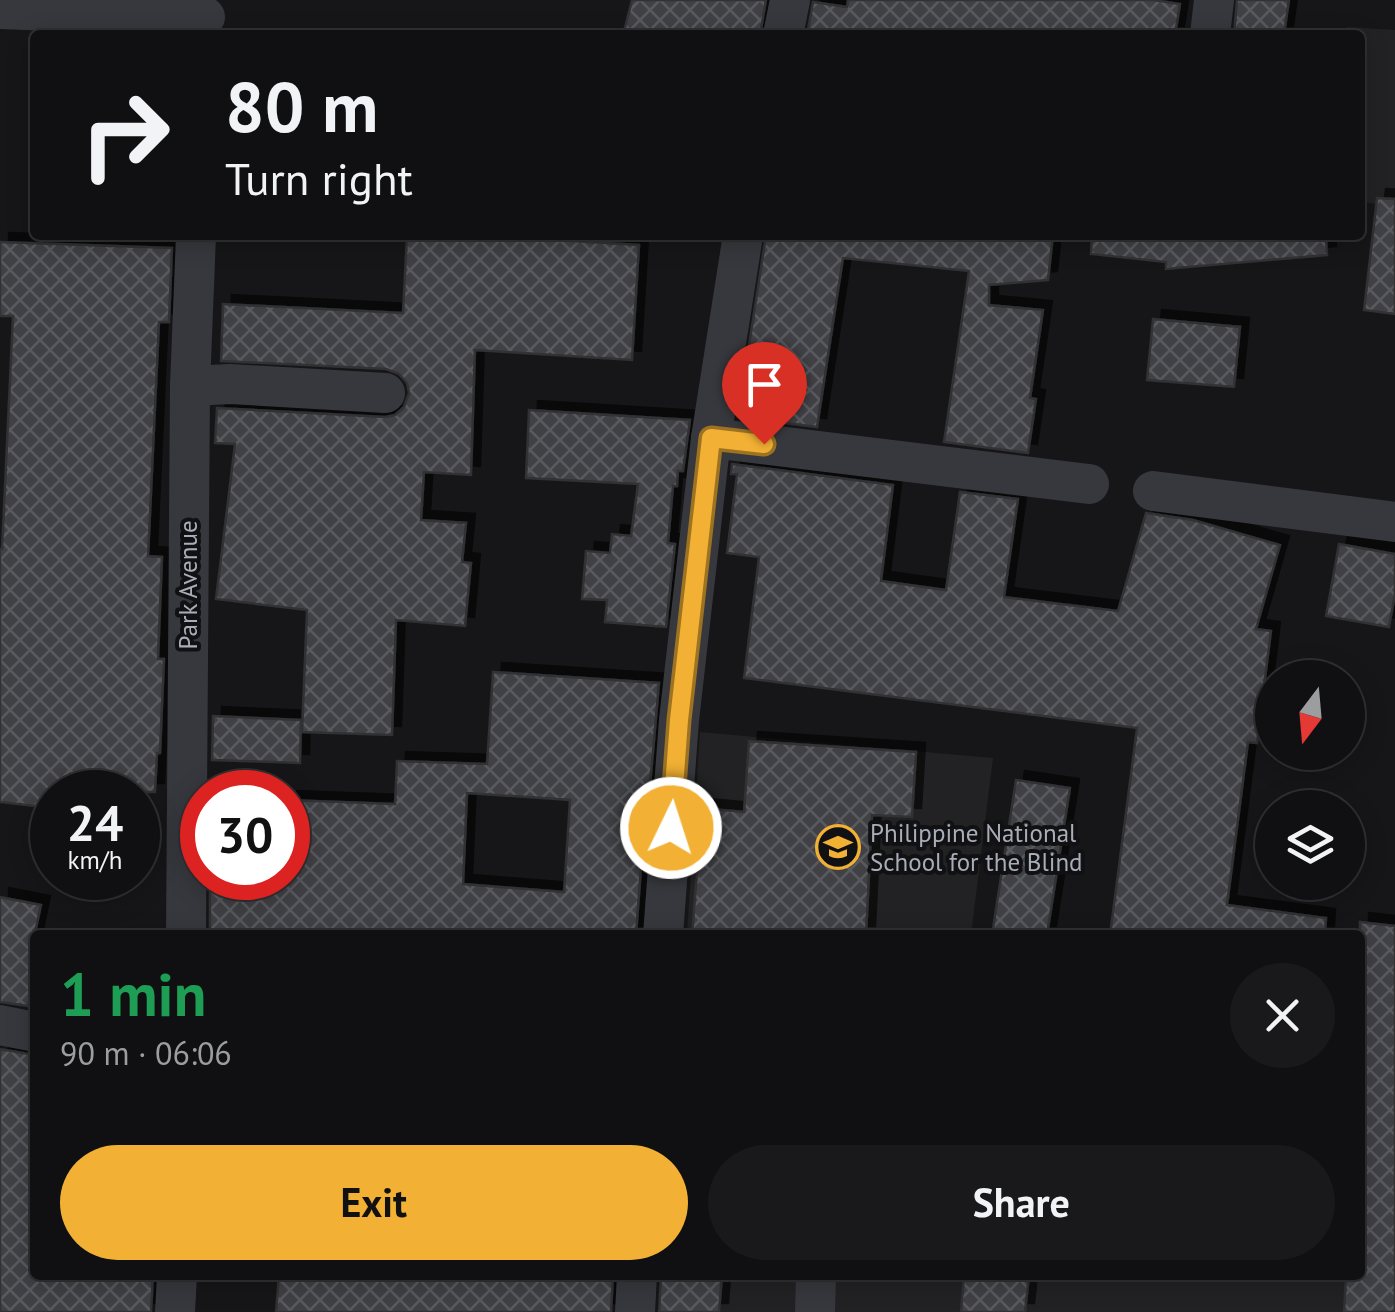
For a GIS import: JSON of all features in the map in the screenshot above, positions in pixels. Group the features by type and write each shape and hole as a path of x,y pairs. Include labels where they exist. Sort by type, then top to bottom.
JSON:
{"street":[{"path":"784,30 790,0"},
{"path":"1211,30 1214,0"},
{"path":"0,10 205,17"},
{"name":"Park Avenue","path":"186,930 190,386 196,240"},
{"path":"663,930 679,720 711,438 742,240"},
{"path":"190,386 230,384 385,393"},
{"path":"711,438 1089,484"},
{"path":"1153,490 1395,522"},
{"path":"0,1025 30,1031"},
{"path":"176,1312 177,1280"},
{"path":"635,1312 637,1280"},
{"path":"815,1312 816,1280"}],"shaded area":[{"path":"1347,27 1395,30 1395,206 1365,203 1365,30 1347,30"},
{"name":"Philippine National School for the Blind","path":"700,732 993,758 972,930 687,930"},
{"path":"666,1280 1365,1280 1395,1312 664,1312"}],"building":[{"path":"632,0 766,0 761,30 624,30"},
{"path":"848,0 1153,0 1180,4 1176,30 808,30 813,2 847,7"},
{"path":"1237,0 1289,0 1285,30 1234,30"},
{"path":"1377,198 1395,199 1395,314 1364,310"},
{"path":"407,240 556,240 639,245 632,360 475,350 471,475 424,472 421,520 466,523 462,562 471,563 465,626 396,620 392,735 302,732 307,610 216,599 235,444 215,443 217,408 385,417 404,407 409,393 399,374 386,369 221,361 223,304 403,313"},
{"path":"765,240 1052,240 1048,280 989,285 989,305 1043,310 1030,398 1036,399 1028,453 944,442 969,271 843,258 817,427 738,417"},
{"path":"1092,240 1326,240 1327,255 1166,269 1166,262 1091,254"},
{"path":"0,242 172,248 169,322 159,322 148,556 162,557 158,659 164,659 156,770 30,770 30,805 0,802 0,549 13,316 0,316"},
{"path":"1153,319 1240,327 1234,387 1147,380"},
{"path":"529,410 690,420 683,471 678,471 677,486 673,486 668,543 675,544 666,627 605,622 607,600 582,599 586,551 610,553 612,534 631,536 638,484 526,478"},
{"path":"732,464 893,485 881,581 946,590 960,492 1018,499 1004,597 1118,611 1146,513 1193,520 1280,545 1256,629 1271,631 1267,660 1255,660 1255,743 1248,742 1227,905 1326,918 1325,930 1111,930 1137,728 744,678 759,557 727,553 737,474 731,474"},
{"path":"1339,544 1395,554 1395,594 1389,627 1326,616"},
{"path":"493,672 659,683 636,930 210,930 210,900 310,900 310,801 395,804 397,761 487,764","holes":["467,793 570,800 564,892 463,884"]},
{"path":"213,716 301,720 300,763 212,760"},
{"path":"749,741 916,752 912,817 872,815 866,930 692,930 702,808 744,812"},
{"path":"1016,780 1070,788 1048,930 993,930"},
{"path":"0,897 41,905 36,930 30,930 28,1006 0,1002"},
{"path":"1360,922 1395,926 1395,1312 1344,1312 1346,1280 1365,1280 1365,930 1360,930"},
{"path":"0,1049 30,1054 30,1280 153,1280 151,1312 0,1312"},
{"path":"279,1280 613,1280 611,1312 276,1312"},
{"path":"661,1280 722,1280 719,1312 659,1312"},
{"path":"964,1280 1028,1280 1025,1312 961,1312"}],"place":[{"name":"Philippine National School for the Blind","path":"838,847"}],"route":[{"path":"671,828 679,720 711,438 764,444"}]}
